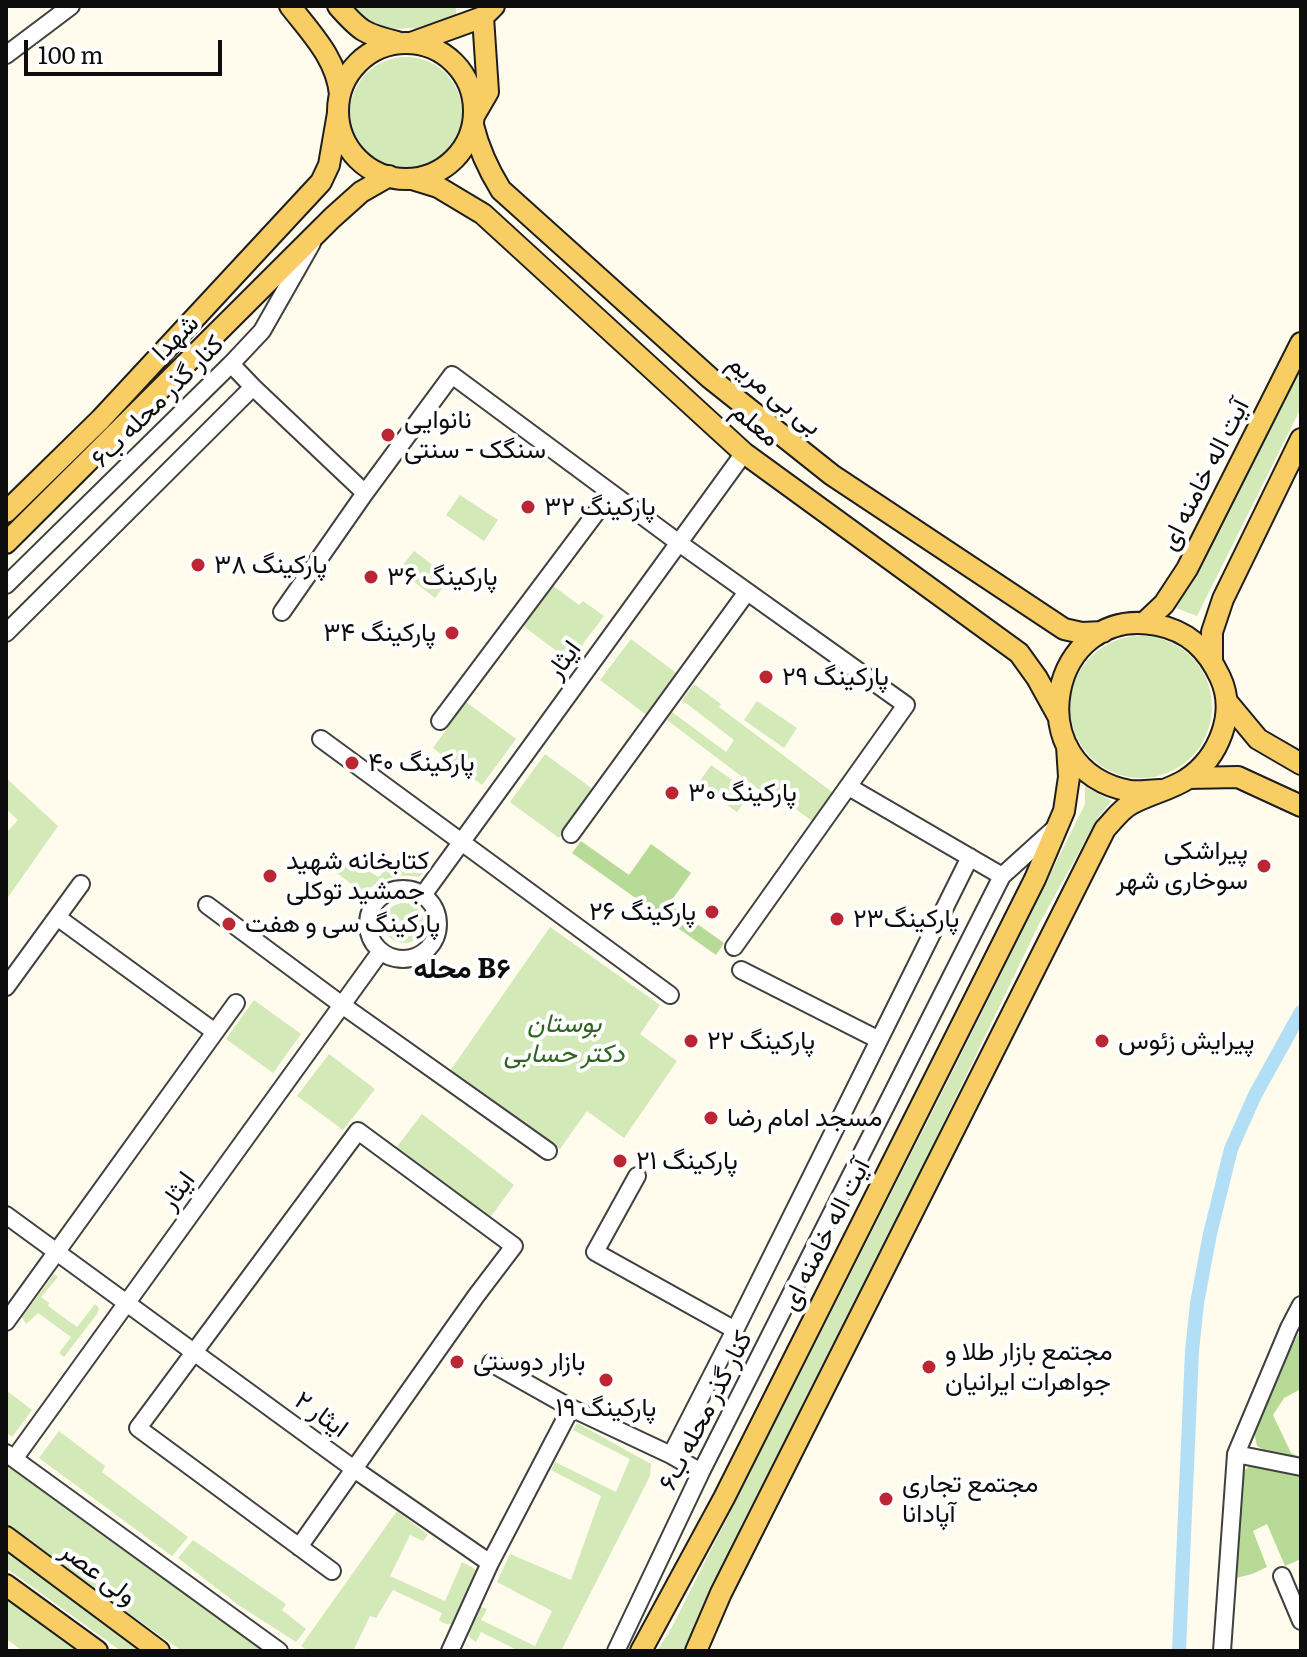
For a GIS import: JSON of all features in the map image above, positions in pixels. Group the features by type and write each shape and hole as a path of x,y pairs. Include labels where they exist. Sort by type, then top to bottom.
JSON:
{"main road":[{"path":"290,6 325,51 339,83 339,104 341,130 344,138 359,159 373,170 412,179 444,167 458,156 467,142 473,121 488,92 483,10 406,43 384,47 369,54 346,79 339,104"},
{"path":"338,6 357,27 374,37 432,48 450,59 464,75 472,95 473,121"},
{"name":"شهدا","path":"6,512 101,419 321,182 329,165 339,104"},
{"name":"بی بی مریم","path":"473,121 477,143 487,168 501,190 710,378 832,475 1064,629 1082,633 1103,632"},
{"name":"شهدا","path":"6,543 325,226 361,192 389,176"},
{"name":"معلم","path":"412,179 438,187 483,214 744,453 1019,653 1058,716"},
{"path":"483,214 485,203 501,190"},
{"path":"309,195 325,226"},
{"name":"آیت اله خامنه ای","path":"1145,622 1164,604 1187,569 1301,343"},
{"path":"1212,660 1212,632 1223,599 1301,439"},
{"path":"1160,790 1133,791 1106,784 1083,768 1067,746 1061,731 1059,691 1067,667 1082,647 1103,632 1123,624 1145,622 1171,628 1194,641 1212,660 1228,703 1258,739 1301,764"},
{"path":"696,1651 721,1593 1105,829 1128,805 1188,778 1208,760 1221,736 1228,703"},
{"name":"آیت اله خامنه ای","path":"641,1651 731,1484 1035,879 1064,811 1069,777 1067,746"},
{"path":"1188,778 1238,777 1301,806"},
{"name":"ولی عصر","path":"6,1537 159,1651"},
{"path":"6,1585 97,1651"}],"street":[{"path":"6,55 71,6"},
{"name":"کنار گذر محله ب۶","path":"6,585 262,331 325,226"},
{"path":"231,364 365,493"},
{"path":"282,612 452,375 679,543 906,705 734,947"},
{"path":"6,633 253,387"},
{"name":"ایثار","path":"423,895 744,453"},
{"path":"440,721 611,493"},
{"path":"571,834 747,592"},
{"path":"321,739 670,995"},
{"path":"849,787 1002,876"},
{"name":"کنار گذر محله ب۶","path":"616,1651 701,1472 1002,876 1058,825"},
{"path":"671,1455 970,857"},
{"path":"6,987 81,884"},
{"path":"404,889 423,895 431,903 438,924 431,945 412,958 390,957 373,942 368,931 371,908 377,900 394,890 404,889"},
{"path":"207,905 548,1151"},
{"path":"57,917 215,1032"},
{"name":"ایثار","path":"10,1456 126,1304 381,951"},
{"path":"741,970 879,1040"},
{"path":"6,1322 236,1003"},
{"path":"299,1547 514,1246 358,1131 138,1428 299,1547 332,1571"},
{"path":"637,1176 595,1252 735,1330"},
{"name":"ایثار ۲","path":"6,1215 354,1469 490,1563"},
{"path":"1222,1651 1236,1454 1301,1305"},
{"path":"491,1363 571,1408 701,1472"},
{"path":"450,1651 490,1563 571,1408"},
{"path":"1236,1454 1301,1467"},
{"path":"10,1456 279,1651"},
{"path":"1282,1576 1301,1621"}],"green space":[{"path":"352,6 456,6 456,15 432,28 371,29"},
{"path":"406,57 427,62 445,74 457,92 462,113 457,134 445,152 427,164 406,169 385,164 367,152 355,134 350,113 355,92 367,74 385,62"},
{"path":"1301,363 1301,408 1197,616 1176,608"},
{"path":"460,495 498,520 484,541 446,515"},
{"path":"414,551 450,578 435,598 399,570"},
{"path":"552,585 579,605 583,601 604,616 570,661 522,625"},
{"path":"1141,636 1168,642 1191,657 1206,680 1212,707 1206,734 1191,757 1168,772 1141,778 1114,772 1091,757 1076,734 1070,707 1076,680 1091,657 1114,642"},
{"path":"631,639 679,675 648,716 600,680"},
{"path":"694,684 721,704 719,707 836,795 815,823 786,802 782,807 667,720 672,712 726,752 734,740 682,700"},
{"path":"757,701 797,728 784,748 744,720"},
{"path":"466,702 516,739 482,785 433,748"},
{"path":"545,754 594,790 559,838 510,802"},
{"path":"711,765 751,793 737,812 698,784"},
{"path":"6,778 58,826 6,900 6,833 18,820 6,809"},
{"path":"1085,786 1112,801 1099,816 1039,924 902,1209 742,1524 683,1651 657,1651 671,1629 953,1071 1085,804"},
{"path":"581,841 629,875 651,844 691,873 669,904 724,943 716,955 572,853"},
{"path":"398,855 423,873 419,877 390,878 363,893 333,870 340,860 353,869 357,865 379,877"},
{"path":"404,903 418,909 424,923 418,937 404,943 390,937 384,923 390,909"},
{"name":"بوستان دکتر حسابی","path":"550,927 660,1005 640,1034 677,1061 624,1138 587,1111 560,1149 450,1071"},
{"path":"254,1000 301,1034 273,1073 226,1039"},
{"path":"329,1054 375,1089 343,1130 297,1096"},
{"path":"422,1114 514,1185 489,1219 396,1148"},
{"path":"54,1274 58,1277 41,1297 49,1303 48,1306 77,1327 95,1304 99,1308 64,1357 59,1353 71,1337 38,1313 26,1324 22,1317"},
{"path":"1301,1329 1301,1389 1284,1398 1273,1415 1291,1453 1300,1457 1293,1460 1257,1446 1253,1427 1265,1397"},
{"path":"6,1390 32,1410 12,1437 6,1432"},
{"path":"577,1423 651,1464 650,1476 561,1651 519,1651 481,1632 476,1642 469,1637 470,1630 481,1607 487,1609 481,1620 535,1646 552,1611 497,1582 510,1554 571,1580 601,1496 551,1470 555,1462 616,1492 630,1459 573,1430"},
{"path":"59,1431 105,1466 102,1472 188,1537 172,1556 39,1458"},
{"path":"6,1459 271,1651 182,1651 12,1531 6,1526"},
{"path":"1249,1466 1265,1466 1300,1474 1301,1559 1285,1566 1267,1524 1253,1531 1267,1567 1236,1578 1241,1490 1244,1471"},
{"path":"397,1511 428,1535 423,1541 410,1535 390,1576 445,1601 462,1562 477,1570 479,1575 457,1623 443,1623 439,1620 442,1613 393,1590 376,1618 370,1616 353,1651 308,1651 301,1646"},
{"path":"193,1540 286,1604 282,1610 306,1629 296,1642 237,1604 178,1558"},
{"path":"6,1549 148,1651 121,1651 6,1568"},
{"path":"6,1593 85,1651 23,1651 6,1639"}],"waterway":[{"path":"1179,1651 1192,1351 1210,1234 1231,1149 1255,1095 1301,1012"}],"place":[{"name":"نانوایی سنگک - سنتی","path":"388,435"},
{"name":"پارکینگ ۳۲","path":"528,507"},
{"name":"پارکینگ ۳۸","path":"198,565"},
{"name":"پارکینگ ۳۶","path":"371,577"},
{"name":"پارکینگ ۳۴","path":"452,633"},
{"name":"پارکینگ ۲۹","path":"766,677"},
{"name":"پارکینگ ۴۰","path":"352,763"},
{"name":"پارکینگ ۳۰","path":"672,793"},
{"name":"پیراشکی سوخاری شهر","path":"1264,866"},
{"name":"کتابخانه شهید جمشید توکلی","path":"270,876"},
{"name":"پارکینگ ۲۶","path":"712,912"},
{"name":"پارکینگ۲۳","path":"837,919"},
{"name":"پارکینگ سی و هفت","path":"229,924"},
{"name":"پارکینگ ۲۲","path":"691,1041"},
{"name":"پیرایش زئوس","path":"1102,1041"},
{"name":"مسجد امام رضا","path":"711,1118"},
{"name":"پارکینگ ۲۱","path":"620,1161"},
{"name":"بازار دوستی","path":"457,1362"},
{"name":"مجتمع بازار طلا و جواهرات ایرانیان","path":"929,1367"},
{"name":"پارکینگ ۱۹","path":"606,1380"},
{"name":"مجتمع تجاری آپادانا","path":"886,1499"}],"district":[{"name":"محله B۶","path":"462,970"}]}
